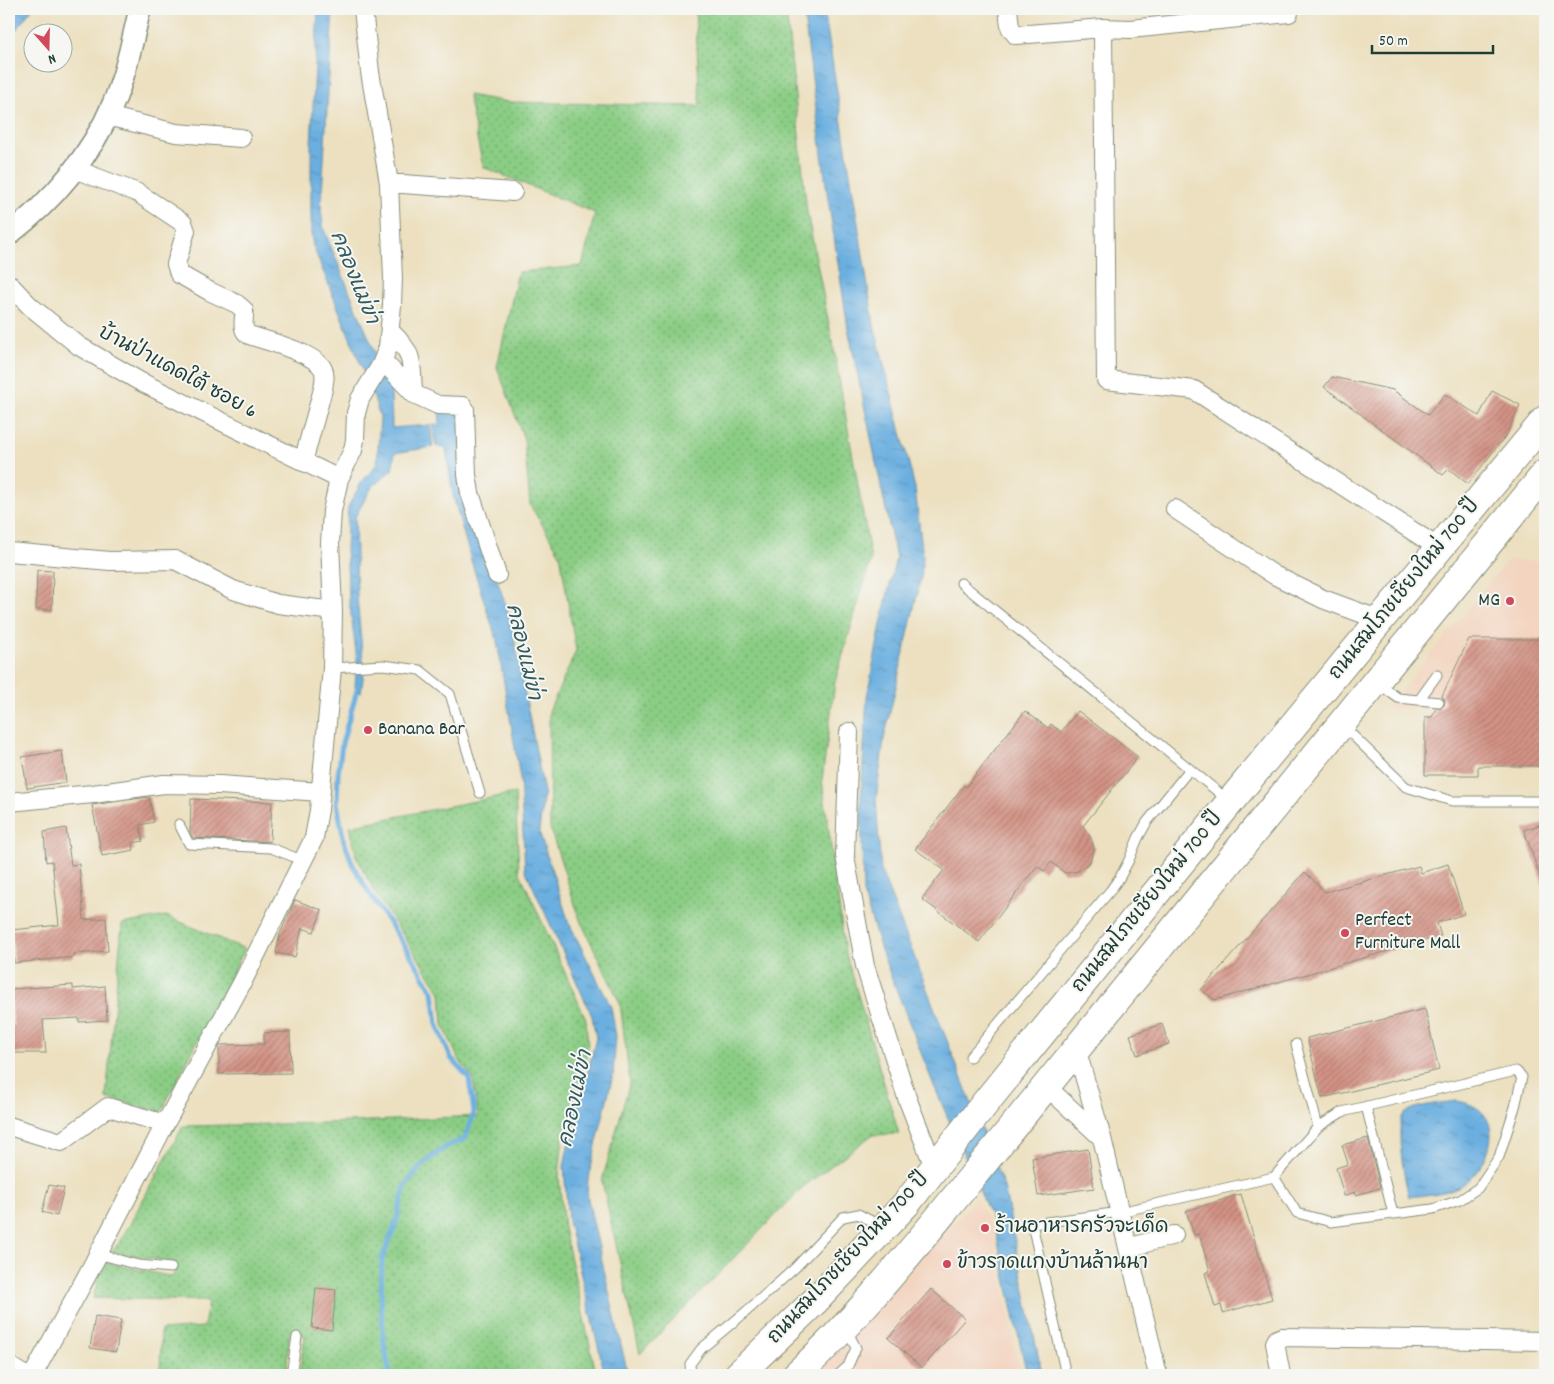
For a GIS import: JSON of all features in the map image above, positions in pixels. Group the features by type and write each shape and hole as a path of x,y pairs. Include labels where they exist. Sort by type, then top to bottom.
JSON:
{"main road":[{"name":"ถนนสมโภชเชียงใหม่ 700 ปี","path":"738,1375 816,1300 906,1204 990,1097 1230,802 1545,420"},
{"name":"ถนนสมโภชเชียงใหม่ 700 ปี","path":"796,1375 879,1289 959,1193 1545,474"}],"street":[{"path":"9,234 43,204 74,169 93,141 107,116 121,83 140,9"},
{"path":"33,1375 165,1124 242,983 314,838 321,792 332,668 331,527 335,494 355,440 356,413 360,399 382,363 388,347 390,331 393,278 389,183 370,72 363,9"},
{"path":"1008,9 1010,27 1016,35 1103,28 1130,29 1289,13 1288,9"},
{"path":"1103,28 1106,380 1194,390 1440,548"},
{"path":"107,116 176,133 241,138"},
{"path":"74,169 138,193 183,223 186,230 176,264 179,274 209,291 238,304 244,310 244,332 306,356 316,361 324,370 323,388 303,462"},
{"path":"389,183 514,192"},
{"name":"บ้านป่าแดดใต้ ซอย 6","path":"9,284 30,306 88,351 139,382 339,479"},
{"path":"390,331 402,342 412,362 413,393"},
{"path":"382,363 413,393 438,405 463,406 465,409 467,476 470,494 497,575"},
{"path":"1175,509 1274,575 1323,599 1380,620"},
{"path":"9,552 110,561 174,560 233,590 278,604 333,611"},
{"path":"849,732 844,856 864,966 907,1098 934,1167"},
{"path":"9,802 93,794 164,784 220,785 321,792"},
{"path":"1076,1048 1102,1138 1158,1375"},
{"path":"1046,1086 1102,1138"},
{"path":"9,1126 61,1142 108,1107 165,1124"},
{"path":"1128,1248 1174,1235"},
{"path":"1280,1375 1276,1343 1277,1339 1282,1336 1545,1340"},
{"path":"9,1366 24,1375"}],"lane":[{"path":"961,584 1230,802"},
{"path":"332,668 383,665 420,670 450,694 480,793"},
{"path":"1419,700 1437,675"},
{"path":"1376,681 1398,698 1439,702"},
{"path":"1341,724 1406,787 1452,801 1545,801"},
{"path":"970,1057 1110,892 1120,877 1147,822 1190,769"},
{"path":"180,824 188,844 271,848 304,861"},
{"path":"1296,1044 1318,1127"},
{"path":"1066,1375 1032,1224 1120,1212 1274,1177 1318,1127 1342,1112 1516,1071 1522,1077 1499,1156 1478,1188 1460,1200 1433,1209 1331,1222 1297,1213 1274,1177"},
{"path":"1366,1106 1393,1214"},
{"path":"691,1375 690,1364 701,1349 795,1268 842,1217 858,1214 884,1228"},
{"path":"98,1254 138,1265 171,1268"},
{"path":"838,1375 848,1366 856,1348 845,1326"},
{"path":"291,1375 296,1337"}],"shaded area":[{"name":"MG","path":"1508,560 1545,562 1545,707 1387,708"},
{"path":"976,1199 993,1230 1020,1375 815,1375"}],"green space":[{"path":"695,9 786,9 807,212 834,350 871,559 835,682 822,780 845,951 899,1134 872,1135 803,1187 640,1354 602,1181 630,1082 620,1003 580,920 550,828 549,711 576,651 560,554 530,505 524,439 497,367 518,272 582,266 595,213 483,167 468,95 508,102 700,106"},
{"path":"515,793 519,871 586,1019 588,1049 563,1137 559,1177 564,1228 595,1368 580,1375 299,1375 305,1336 290,1330 286,1375 160,1375 161,1330 204,1327 208,1301 93,1298 103,1262 173,1277 177,1263 111,1252 120,1242 183,1126 327,1123 478,1116 473,1078 459,1060 443,1025 441,993 373,889 356,856 350,826"},
{"path":"166,916 245,949 161,1112 106,1098 122,924"}],"water":[{"path":"9,9 32,9 22,22 9,39"},
{"path":"318,9 333,9 321,210 324,230 391,391 392,428 430,425 433,447 395,453 392,470 372,487 355,517 357,598 364,671 361,693 355,687 357,660 349,600 346,549 348,507 361,483 377,464 380,417 373,395 313,246 311,233 311,145"},
{"path":"803,9 824,9 874,325 915,488 923,558 921,577 884,739 876,799 881,871 1004,1187 1042,1375 1027,1375 994,1224 934,1086 882,953 863,893 861,799 867,697 896,558 848,328 827,192"},
{"path":"439,411 464,414 483,536 511,622 544,792 539,831 569,923 611,1007 616,1036 613,1075 588,1179 587,1195 628,1375 605,1375 568,1221 564,1166 574,1116 586,1080 596,1038 592,1016 525,869 520,778 497,641 473,567 453,495 446,449 436,446 432,425 440,425"},
{"path":"1456,1101 1472,1105 1483,1113 1489,1123 1491,1135 1484,1161 1476,1173 1460,1186 1438,1193 1409,1197 1400,1141 1401,1120 1404,1114 1414,1108"}],"building":[{"path":"1332,377 1393,390 1428,415 1445,394 1479,416 1492,391 1520,405 1507,434 1468,484 1449,469 1443,475 1324,387"},
{"path":"37,570 53,571 52,610 36,609"},
{"path":"1469,639 1545,639 1545,766 1478,766 1478,775 1425,775 1425,717 1432,717 1436,708 1441,708 1444,705 1445,700 1442,696"},
{"path":"1025,711 1048,728 1051,724 1061,732 1078,711 1138,757 1083,826 1091,838 1094,848 1090,862 1078,871 1065,873 1051,862 1044,871 1037,866 979,942 922,899 944,870 915,849 964,785 966,787"},
{"path":"62,751 66,782 27,788 22,757"},
{"path":"149,797 154,822 140,825 143,841 133,843 134,850 102,856 92,805"},
{"path":"191,799 272,802 270,842 193,838 190,832"},
{"path":"1545,823 1545,885 1543,885 1524,830"},
{"path":"66,828 71,865 79,864 84,920 106,918 108,951 74,954 74,957 14,963 12,930 59,925 52,861 46,862 44,832"},
{"name":"Perfect Furniture Mall","path":"1448,864 1464,914 1437,923 1441,936 1215,1000 1201,990 1305,872 1325,892 1419,866 1421,873"},
{"path":"295,900 322,910 314,932 302,928 295,957 276,953 280,934"},
{"path":"73,985 73,989 105,986 107,1020 79,1022 79,1018 43,1020 46,1053 9,1053 9,1026 13,1026 11,989"},
{"path":"1425,1009 1439,1070 1322,1098 1307,1038"},
{"path":"1162,1024 1169,1044 1137,1055 1130,1035"},
{"path":"290,1032 291,1073 219,1074 220,1045 264,1044 264,1033"},
{"path":"1368,1138 1380,1188 1356,1195 1355,1192 1344,1196 1336,1168 1348,1164 1342,1145"},
{"path":"1088,1149 1094,1188 1038,1196 1032,1158"},
{"path":"49,1185 64,1188 57,1216 42,1212"},
{"path":"1241,1194 1272,1299 1223,1313 1221,1305 1215,1307 1205,1273 1210,1271 1199,1234 1194,1235 1186,1211"},
{"path":"316,1288 336,1290 332,1330 312,1328"},
{"path":"931,1289 965,1319 922,1368 888,1338"},
{"path":"95,1316 121,1320 116,1352 90,1348"}],"waterway":[{"path":"359,683 342,743 338,775 337,803 344,841 353,865 368,891 433,992 437,1024 451,1058 469,1078 474,1112 465,1139 447,1146 423,1164 405,1186 395,1226 382,1259 381,1304 384,1344 390,1375"}],"place":[{"name":"MG","path":"1510,601"},
{"name":"Banana Bar","path":"368,730"},
{"name":"Perfect Furniture Mall","path":"1345,933"},
{"name":"ร้านอาหารครัวจะเด็ด","path":"985,1228"},
{"name":"ข้าวราดแกงบ้านล้านนา","path":"947,1264"}],"water label":[{"name":"คลองแม่ข่า","path":"353,278"},
{"name":"คลองแม่ข่า","path":"522,652"},
{"name":"คลองแม่ข่า","path":"577,1099"}]}
